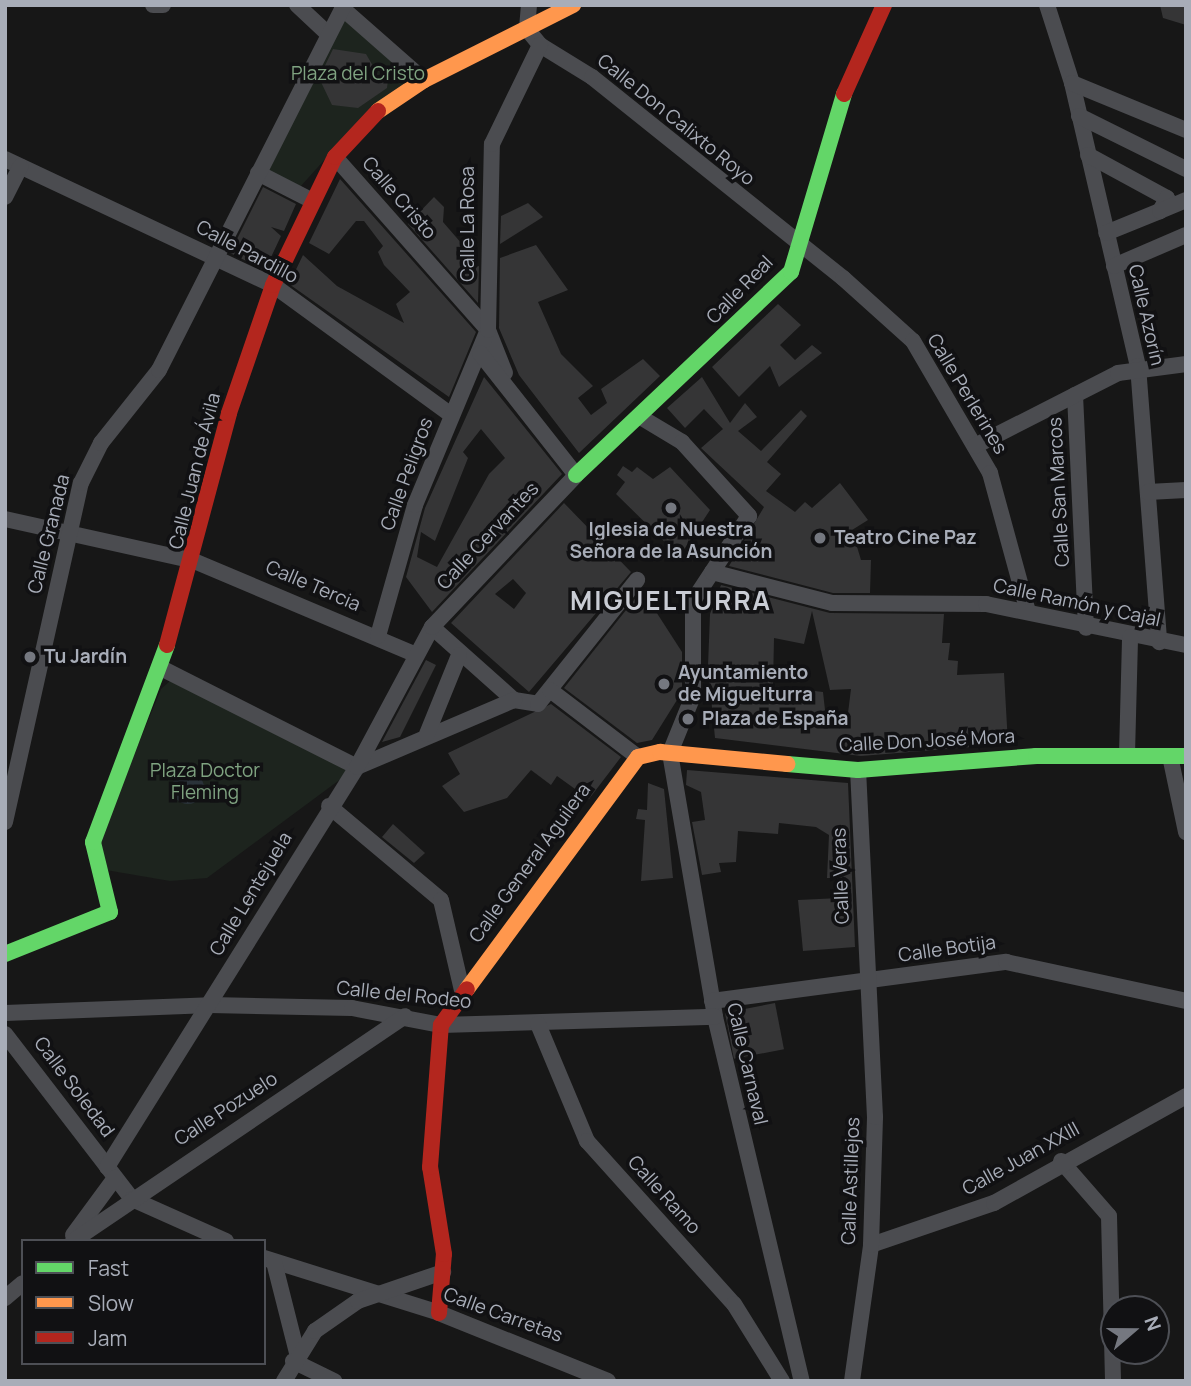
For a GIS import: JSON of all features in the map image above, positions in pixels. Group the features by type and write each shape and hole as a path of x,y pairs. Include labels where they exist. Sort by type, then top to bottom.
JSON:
{"street":[{"path":"153,5 163,5"},
{"path":"298,5 328,34"},
{"path":"527,29 529,5"},
{"path":"273,285 311,200 335,157 370,116 424,80 573,5"},
{"name":"Calle Real","path":"576,475 642,418 791,272 830,125 884,5"},
{"name":"Calle Azorín","path":"1047,5 1072,83 1138,366 1159,642"},
{"path":"311,200 258,173 343,7 424,80"},
{"name":"Calle Don Calixto Royo","path":"527,29 540,45 592,77 798,245"},
{"name":"Calle La Rosa","path":"488,330 492,144 540,45"},
{"path":"1072,83 1186,130"},
{"path":"1079,116 1186,169"},
{"path":"1088,155 1164,192 1160,211"},
{"name":"Calle Cristo","path":"335,157 488,330"},
{"name":"Calle Pardillo","path":"5,159 273,285 451,415"},
{"path":"5,197 20,167"},
{"name":"Calle Granada","path":"5,821 67,536 101,443 159,370 258,173"},
{"path":"1106,233 1186,200"},
{"path":"1114,266 1186,235"},
{"name":"Calle Perlerines","path":"798,245 913,341 975,446 1002,509 1028,612"},
{"name":"Calle Juan de Ávila","path":"5,954 110,912 93,842 161,668 194,561 229,413 273,285"},
{"path":"488,330 513,390"},
{"name":"Calle Peligros","path":"378,636 415,505 488,330"},
{"path":"480,353 513,390 576,475"},
{"path":"975,446 1138,366 1186,364"},
{"name":"Calle San Marcos","path":"1075,395 1086,628"},
{"path":"550,690 638,757 670,753 693,696 693,601 749,516 682,442 642,418"},
{"name":"Calle Cervantes","path":"357,767 414,654 432,627 576,475"},
{"path":"1148,492 1186,490"},
{"name":"Calle Tercia","path":"5,519 67,536 194,561 378,636 414,654"},
{"name":"Calle Ramón y Cajal","path":"712,572 832,603 986,604 1130,638 1186,645"},
{"path":"432,627 459,655 514,700 538,704 636,580"},
{"path":"1127,754 1130,638"},
{"path":"427,734 459,655"},
{"path":"161,668 357,767 427,734 514,700"},
{"name":"Calle Don José Mora","path":"670,753 858,770 1127,754 1178,756"},
{"name":"Calle Carnaval","path":"670,753 713,1009 793,1354 802,1381"},
{"path":"1178,756 1186,832"},
{"name":"Calle General Aguilera","path":"441,1024 463,990 638,757"},
{"name":"Calle Lentejuela","path":"111,1173 328,806 357,767"},
{"name":"Calle Veras","path":"858,770 867,981"},
{"path":"328,806 441,900 463,990"},
{"name":"Calle Botija","path":"713,1009 867,981 1006,962 1186,1000"},
{"name":"Calle Astillejos","path":"852,1381 870,1245 875,1117 867,981"},
{"name":"Calle del Rodeo","path":"5,1013 209,1005 405,1016 441,1024 538,1024 713,1009"},
{"name":"Calle Pozuelo","path":"74,1239 405,1016"},
{"path":"439,1313 443,1272 430,1167 441,1024"},
{"name":"Calle Ramo","path":"538,1024 587,1141 734,1304 782,1381"},
{"name":"Calle Soledad","path":"5,1034 36,1066 111,1173"},
{"name":"Calle Juan XXIII","path":"870,1245 993,1203 1062,1161 1186,1096"},
{"path":"1062,1161 1110,1216 1114,1381"},
{"path":"111,1173 132,1199 222,1239"},
{"name":"Calle Pozuelo","path":"72,1239 111,1173"},
{"path":"269,1260 295,1357 334,1381"},
{"name":"Calle Carretas","path":"269,1260 439,1313 608,1381"},
{"name":"Calle Carretas","path":"381,1295 443,1272"},
{"path":"5,1298 21,1285"},
{"path":"284,1381 295,1357 315,1331 358,1301 381,1295"},
{"path":"773,1363 793,1354"}],"green space":[{"name":"Plaza del Cristo","path":"344,18 415,78 362,118 300,187 265,170"},
{"name":"Plaza Doctor Fleming","path":"170,681 357,767 207,878 170,881 100,869 99,840 161,689"}],"shaded area":[{"path":"188,772 199,777 204,788 199,799 188,804 177,799 172,788 177,777"}],"building":[{"path":"1160,5 1186,5 1186,25 1163,18"},
{"path":"333,49 366,54 380,78 388,80 387,88 358,108 332,105 319,78"},
{"path":"340,179 476,332 449,397 289,284 303,255 337,286 404,323 396,304 410,292 384,265 378,252 383,246 364,221 356,221 329,254 309,243"},
{"path":"263,187 296,204 284,231 271,227 281,236 265,270 230,253"},
{"path":"434,197 444,207 443,222 475,259 472,268 479,266 478,303 408,224"},
{"path":"528,203 543,217 500,244 501,216"},
{"path":"536,245 568,290 538,302 561,354 593,386 578,398 591,415 607,403 601,389 643,359 660,376 579,453 519,375 499,328 500,258"},
{"path":"778,304 801,325 780,345 795,360 812,345 822,353 779,387 770,366 739,397 712,367"},
{"path":"484,377 562,474 432,612 406,577 425,508","holes":["481,429 505,458 489,474 437,567 417,557 421,532 435,541 468,458 463,452"]},
{"path":"702,377 730,423 745,403 757,417 738,431 761,451 801,410 807,416 767,462 781,474 766,491 795,512 805,502 812,508 840,483 868,520 852,530 861,560 871,560 870,593 833,593 729,566 764,507 701,448 723,429 704,409 685,428 667,408"},
{"name":"Iglesia de Nuestra Señora de la Asunción","path":"623,466 632,472 637,467 653,479 670,467 710,510 683,551 668,545 616,494 625,482 617,475"},
{"path":"564,503 631,572 529,692 451,623","holes":["513,579 526,593 514,609 495,594"]},
{"path":"721,585 830,613 944,614 942,643 950,643 948,660 958,661 957,675 1004,673 1008,744 861,756 715,738 708,666 710,614","holes":["812,611 830,690 851,689 847,721 826,719 823,692 773,686 774,638 804,644"]},
{"path":"642,590 682,652 682,692 652,740 637,743 564,688"},
{"path":"426,660 436,665 400,737 382,742"},
{"path":"551,704 621,757 589,799 557,776 551,785 531,770 507,798 464,812 442,786 460,774 448,753"},
{"path":"687,770 848,783 855,947 803,951 798,900 840,898 837,878 827,878 829,835 816,827 779,823 778,834 738,831 736,862 719,863 721,872 702,875 692,822 705,820 701,792 686,785"},
{"path":"648,783 664,789 673,878 641,881 645,820 636,819 638,809 647,810"},
{"path":"393,824 425,853 414,863 382,837"},
{"path":"775,1003 784,1049 734,1059 725,1013"}],"traffic: fast":[{"path":"576,475 791,272 844,94"},
{"path":"5,954 110,912 93,842 167,645"},
{"path":"787,764 858,770 1036,756 1186,756"}],"traffic: slow":[{"path":"378,111 424,80 573,5"},
{"path":"467,989 638,757 660,752 787,764"}],"traffic: jam":[{"path":"844,94 884,5"},
{"path":"167,645 229,413 273,285 335,157 378,111"},
{"path":"439,1313 444,1254 430,1167 441,1025 467,989"}],"place":[{"name":"Iglesia de Nuestra Señora de la Asunción","path":"671,508"},
{"name":"Teatro Cine Paz","path":"820,538"},
{"name":"Tu Jardín","path":"30,657"},
{"name":"Ayuntamiento de Miguelturra","path":"664,684"},
{"name":"Plaza de España","path":"688,719"}],"district":[{"name":"MIGUELTURRA","path":"671,601"}]}
